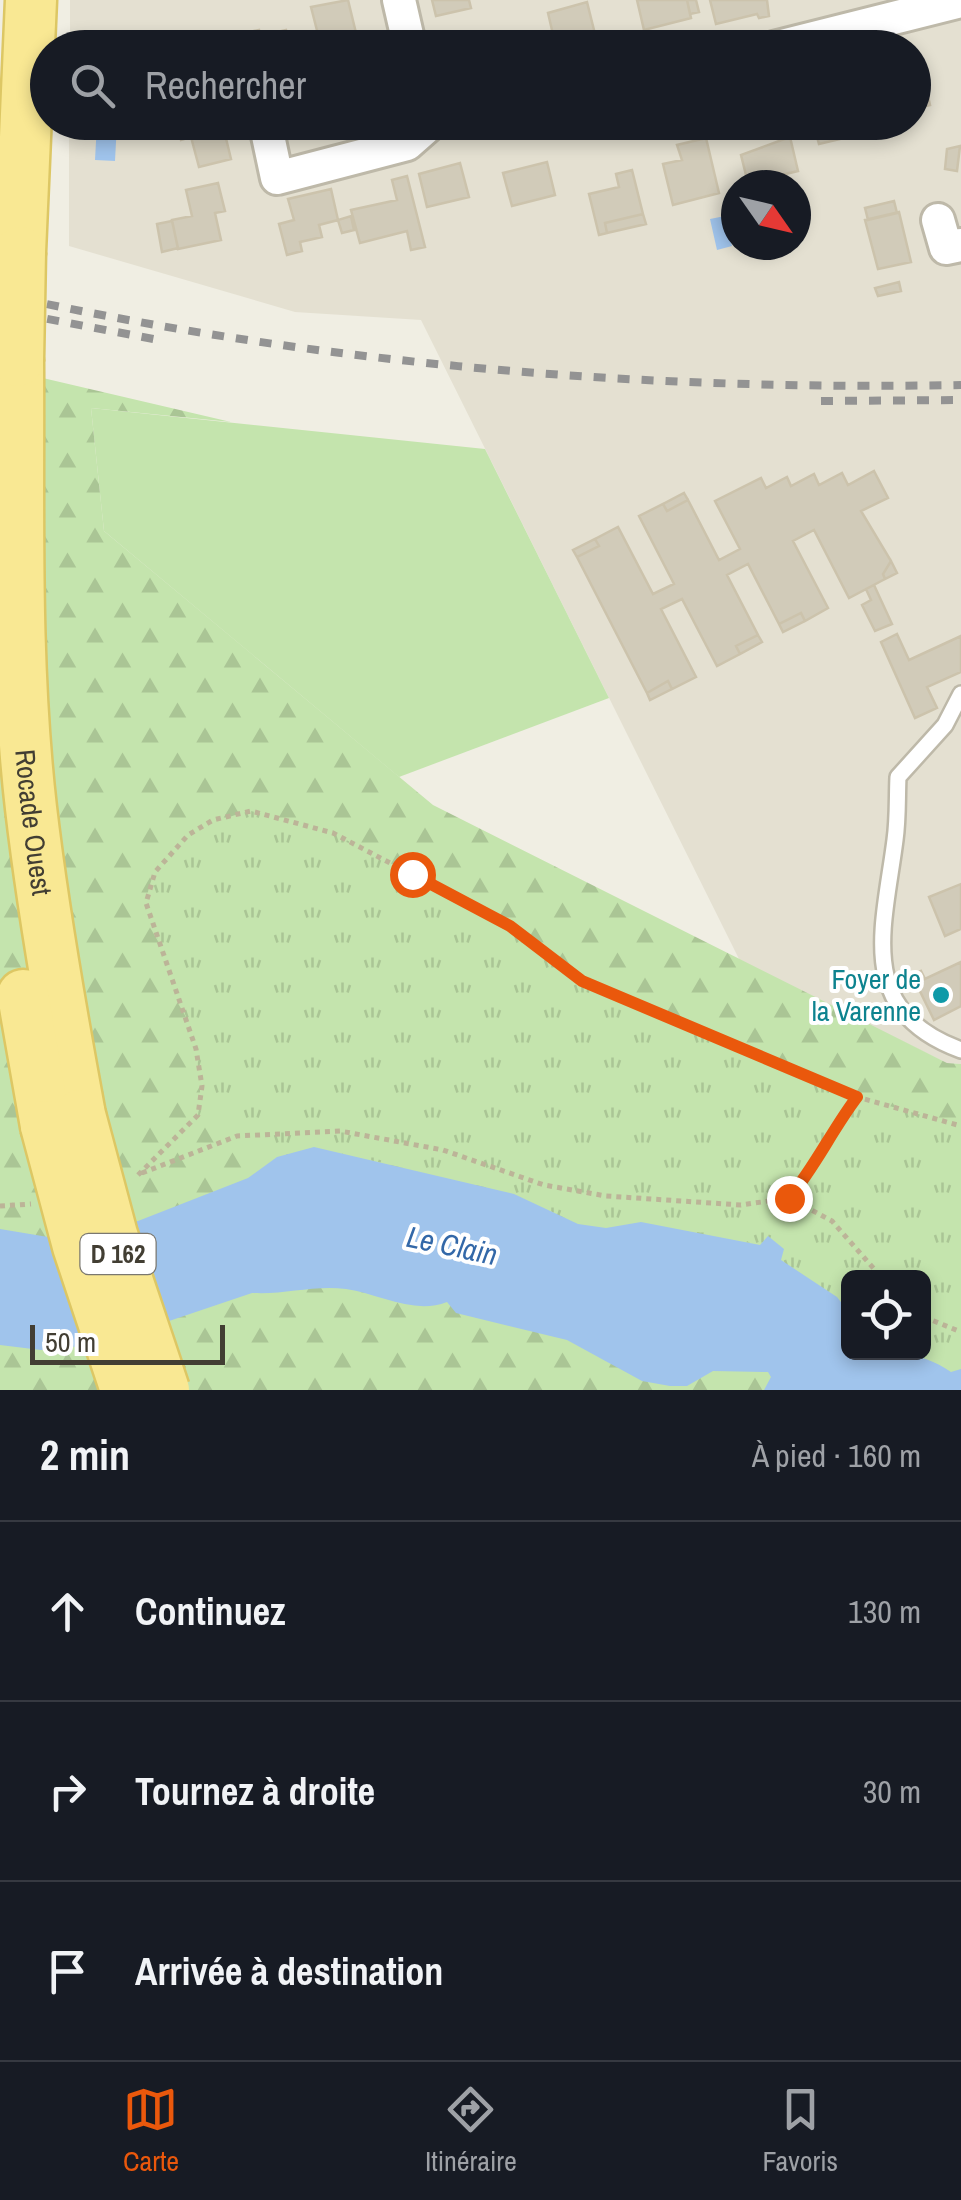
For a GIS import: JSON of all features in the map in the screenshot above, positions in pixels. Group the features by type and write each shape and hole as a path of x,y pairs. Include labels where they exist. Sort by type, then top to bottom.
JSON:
{"main road":[{"name":"Rocade Ouest","path":"31,0 18,361 21,640 30,805 51,956 63,1121 78,1246 126,1390"},
{"name":"Rocade Ouest","path":"0,837 63,1121 112,1235 164,1390"}],"street":[{"path":"398,0 406,30"},
{"path":"846,30 961,1"},
{"path":"268,140 277,178 412,140"},
{"path":"938,220 946,248 961,244"}],"lane":[{"path":"961,694 945,725 898,778 896,834 881,953 892,998 909,1019 961,1050"}],"path":[{"path":"875,1270 832,1221 789,1198 741,1204 606,1196 544,1185 443,1150 340,1131 237,1136 138,1175 198,1115 202,1086 196,1050 146,903 155,872 188,835 213,820 251,811 333,833 510,926 582,981 857,1097 961,1126"},
{"path":"789,1198 807,1177 825,1139 857,1097"},
{"path":"931,1320 961,1332"}],"shaded area":[{"path":"70,0 961,0 961,1064 947,1063 741,963 421,320 295,312 69,246 69,140 931,140 931,30 70,30"}],"green space":[{"path":"0,368 231,422 91,408 104,531 433,805 947,1063 961,1064 961,1390 0,1390"},
{"path":"91,408 485,449 609,698 399,777 104,531"},
{"path":"251,811 333,833 510,926 583,981 857,1097 961,1126 961,1369 951,1372 927,1360 931,1360 931,1270 841,1270 841,1302 747,1241 642,1222 606,1228 578,1224 514,1194 314,1147 277,1157 198,1115 199,1071 195,1050 147,900 151,882 170,852 200,830"}],"water":[{"path":"96,140 116,140 115,161 95,160"},
{"path":"721,217 721,249 717,250 710,219"},
{"name":"Le Clain","path":"314,1147 514,1194 578,1224 606,1228 641,1222 760,1245 768,1236 784,1249 781,1260 841,1302 841,1360 928,1360 951,1372 961,1369 961,1390 764,1390 771,1377 768,1372 713,1371 687,1386 670,1386 642,1381 567,1340 456,1313 447,1302 410,1305 334,1288 252,1293 101,1344 41,1350 0,1345 0,1229 54,1238 138,1221 248,1178 277,1157"}],"building":[{"path":"348,0 355,30 317,30 311,7"},
{"path":"432,0 469,0 471,8 436,16"},
{"path":"637,0 687,0 691,18 644,30"},
{"path":"687,0 696,0 699,12 690,14"},
{"path":"710,0 767,0 769,16 759,18 757,14 716,24"},
{"path":"587,2 594,30 552,30 548,13"},
{"path":"192,140 226,140 231,159 199,167"},
{"path":"706,140 719,193 673,205 663,164 682,160 677,145"},
{"path":"791,140 798,170 745,170 741,155"},
{"path":"960,146 957,171 945,169 947,149"},
{"path":"547,162 555,195 512,206 503,173"},
{"path":"460,163 469,197 427,207 419,174"},
{"path":"632,170 643,214 605,223 607,233 599,235 589,194 619,187 616,174"},
{"path":"407,176 425,247 411,250 407,231 360,243 351,210 397,200 392,180"},
{"path":"218,183 225,211 215,213 221,240 178,249 172,220 192,216 186,190"},
{"path":"331,189 338,220 319,225 322,237 300,242 302,251 287,255 279,224 294,220 288,199"},
{"path":"894,201 897,213 868,220 865,208"},
{"path":"899,212 911,262 878,269 865,220"},
{"path":"643,214 646,224 607,233 605,223"},
{"path":"351,216 354,230 342,233 338,220"},
{"path":"172,221 178,248 162,252 157,224"},
{"path":"899,282 901,291 878,296 875,288"},
{"path":"874,471 888,498 861,511 891,561 883,574 885,579 849,598 814,530 793,541 828,608 805,621 801,613 779,624 748,564 727,575 758,635 736,646 740,654 717,666 682,599 661,609 696,677 672,689 668,681 647,693 577,557 599,546 595,539 618,527 653,594 674,584 639,516 663,504 667,511 688,500 719,560 740,549 715,501 761,478 766,488 787,477 791,486 814,474 819,485 842,473 848,485"},
{"path":"684,493 688,500 667,511 663,504"},
{"path":"595,539 599,546 577,557 573,550"},
{"path":"891,561 897,573 885,579 883,574"},
{"path":"874,585 892,624 875,631 862,605 871,600 866,589"},
{"path":"801,613 805,621 783,632 779,624"},
{"path":"897,634 909,660 961,636 961,672 927,687 937,708 915,718 881,642"},
{"path":"758,635 762,642 740,654 736,646"},
{"path":"668,681 672,689 650,700 647,693"},
{"path":"961,884 961,929 945,936 929,897"},
{"name":"Foyer de la Varenne","path":"961,962 961,1006 934,1020 916,983"},
{"path":"921,971 925,979 916,983 912,975"}],"railway":[{"path":"0,294 238,339 478,368 719,383 961,385"},
{"path":"0,310 164,341"},
{"path":"821,401 961,400"}],"place":[{"name":"Foyer de la Varenne","path":"941,995"}],"route":[{"path":"412,874 510,926 582,981 704,1028 857,1097 825,1139 807,1177 789,1198"}]}
